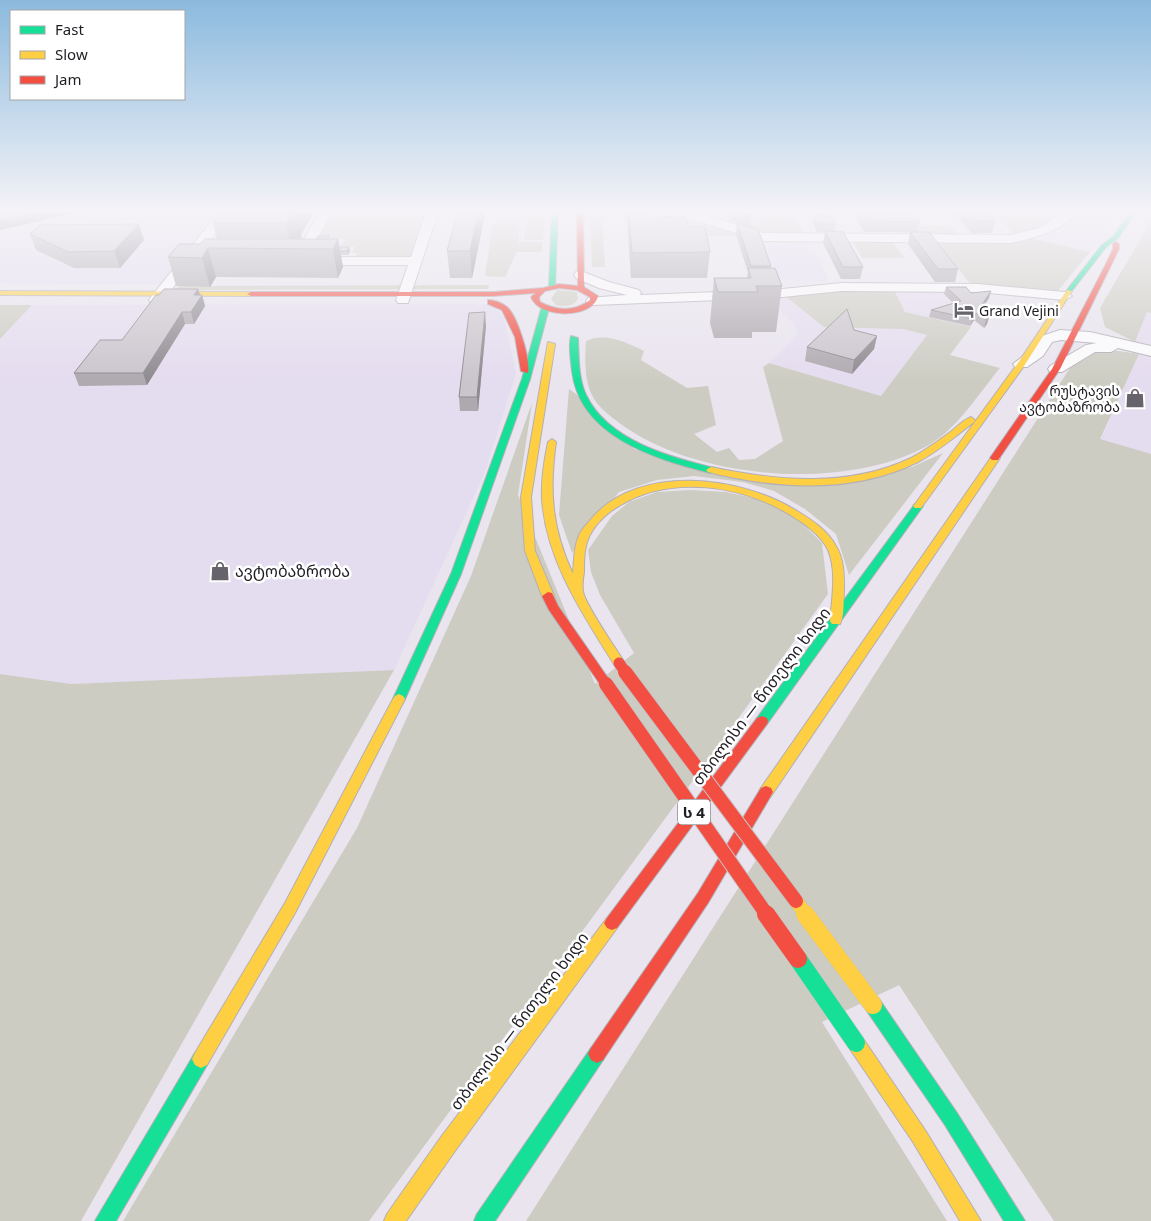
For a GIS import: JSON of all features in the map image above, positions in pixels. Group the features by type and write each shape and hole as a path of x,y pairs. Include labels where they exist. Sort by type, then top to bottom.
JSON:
{"main road":[{"path":"547,289 549,269"},
{"path":"566,376 586,289 584,269"},
{"name":"თბილისი — წითელი ხიდი","path":"394,1221 448,1144 836,621 994,403 1065,296 1086,269"},
{"name":"თბილისი — წითელი ხიდი","path":"484,1221 703,898 762,800 1056,369 1107,269"},
{"path":"0,294 404,297 493,294 567,286 586,289"},
{"path":"547,289 535,297 542,312 526,497 530,551 540,580 553,606 606,684 919,1136 971,1221"},
{"path":"0,300 159,296"},
{"path":"404,297 491,302 542,312 577,324"},
{"path":"491,302 505,309 519,337 526,378"},
{"path":"105,1221 290,908 404,690 456,574 526,378 542,312"},
{"path":"577,324 580,390 588,404 604,422 645,448 702,468 736,476 767,480 816,482 845,480 872,474 906,464 944,442 994,403"},
{"path":"554,434 550,454 547,501 554,537 577,592 619,663 873,1004 951,1119 1016,1221"},
{"path":"577,592 585,533 607,509 623,499 662,486 711,483 764,495 789,506 825,537 833,549 837,562 836,621"},
{"path":"496,1221 521,1164"}],"street":[{"path":"159,296 181,269"},
{"path":"404,297 413,269"},
{"path":"586,289 694,296 772,294 841,287 978,288 1065,296"},
{"path":"586,289 694,296"},
{"path":"1087,310 1090,320 1098,329 1128,345"},
{"path":"1021,364 1037,353 1047,340 1052,337 1072,334 1151,351"},
{"path":"1056,369 1092,348 1115,347 1151,351"}],"shaded area":[{"path":"0,269 176,269 164,284 0,283"},
{"path":"486,269 509,269 505,277 485,276"},
{"path":"773,269 823,269 829,281 777,280"},
{"path":"959,269 1076,269 1056,293 972,286"},
{"path":"1123,269 1151,269 1151,313 1147,312 1135,342 1105,327 1100,308"},
{"path":"489,285 488,289 175,290 179,286"},
{"path":"557,290 577,292 578,299 574,304 568,306 556,305 551,299"},
{"path":"894,290 981,292 989,299 971,327 905,312"},
{"path":"894,290 905,312 971,327 950,355 1000,368 959,420 940,438 896,460 858,469 818,474 735,469 696,459 660,446 628,429 602,409 589,387 585,354 586,341 593,338 608,338 630,344 644,351 641,360 687,388 708,386 716,425 694,434 717,452 729,448 739,460 755,459 783,441 763,367 769,363 881,396 927,335 903,329 824,327 785,296 839,291"},
{"path":"785,296 927,335 881,396 769,363 798,334 792,321 767,299"},
{"name":"ავტობაზრობა","path":"492,304 504,318 516,373 485,472 394,670 71,684 0,674 0,339 32,305"},
{"path":"0,305 32,305 0,339"},
{"path":"1147,312 1151,313 1151,345 1135,342"},
{"path":"1094,350 1139,354 1100,439 1151,454 1151,1221 1054,1221 899,985 822,1022 947,1221 526,1221 1075,360"},
{"name":"რუსტავის ავტობაზრობა","path":"1139,354 1151,356 1151,454 1100,440"},
{"path":"569,389 634,449 785,484 912,467 943,453 849,575 836,534 805,509 774,491 743,482 694,476 657,480 619,492 572,553 559,515"},
{"path":"532,403 518,495 595,684 634,653 600,595 591,572 588,550 612,516 629,502 657,492 691,490 726,492 758,499 796,517 822,543 828,594 369,1221 123,1221 357,828 471,576"},
{"path":"394,670 81,1221 0,1221 0,674 71,684"}],"building":[{"path":"748,269 775,269 782,286 756,286 758,292 718,292 714,278 751,278"},
{"path":"946,287 966,287 971,293 991,291 981,306 989,317 986,320 976,313 973,319 931,310 961,301"},
{"path":"164,289 198,289 194,295 202,295 191,312 182,312 143,373 74,373 100,340 122,340 156,295 159,295"},
{"path":"847,309 854,330 877,336 854,360 807,347"},
{"path":"485,312 477,397 459,397 469,313"}],"traffic: fast":[{"path":"552,287 553,269"},
{"path":"1069,291 1086,269"},
{"path":"399,699 456,574 526,379 545,308"},
{"path":"574,338 575,360 582,395 591,410 604,424 620,435 656,453 711,470"},
{"path":"762,721 918,506"},
{"path":"798,959 856,1043"},
{"path":"873,1005 951,1119 1015,1221"},
{"path":"484,1221 597,1054"},
{"path":"105,1221 201,1059"}],"traffic: slow":[{"path":"918,506 1021,364 1069,291"},
{"path":"0,293 251,294"},
{"path":"548,596 530,551 526,497 551,344"},
{"path":"711,470 788,482 840,481 866,477 890,470 922,456 971,420"},
{"path":"552,442 547,478 547,499 555,543 573,585 619,663"},
{"path":"766,792 995,458"},
{"path":"577,592 583,538 605,510 630,495 659,486 690,484 722,486 753,494 781,505 805,520 824,537 836,558 838,585 836,621"},
{"path":"201,1059 290,908 399,699"},
{"path":"796,901 873,1005"},
{"path":"394,1221 448,1144 612,923"},
{"path":"856,1043 919,1136 971,1221"}],"traffic: jam":[{"path":"581,269 581,288"},
{"path":"995,458 1056,369 1106,269"},
{"path":"559,286 582,289 594,296 593,301 587,306 573,311 558,311 537,303 535,297 543,290 559,286"},
{"path":"251,294 493,294 543,290"},
{"path":"491,302 505,309 519,337 525,371"},
{"path":"548,596 553,607 606,684"},
{"path":"619,663 796,901"},
{"path":"606,684 798,959"},
{"path":"612,923 762,721"},
{"path":"597,1054 703,898 766,792"}],"place":[{"name":"Grand Vejini","path":"964,310"},
{"name":"რუსტავის ავტობაზრობა","path":"1135,398"},
{"name":"ავტობაზრობა","path":"220,571"}]}
